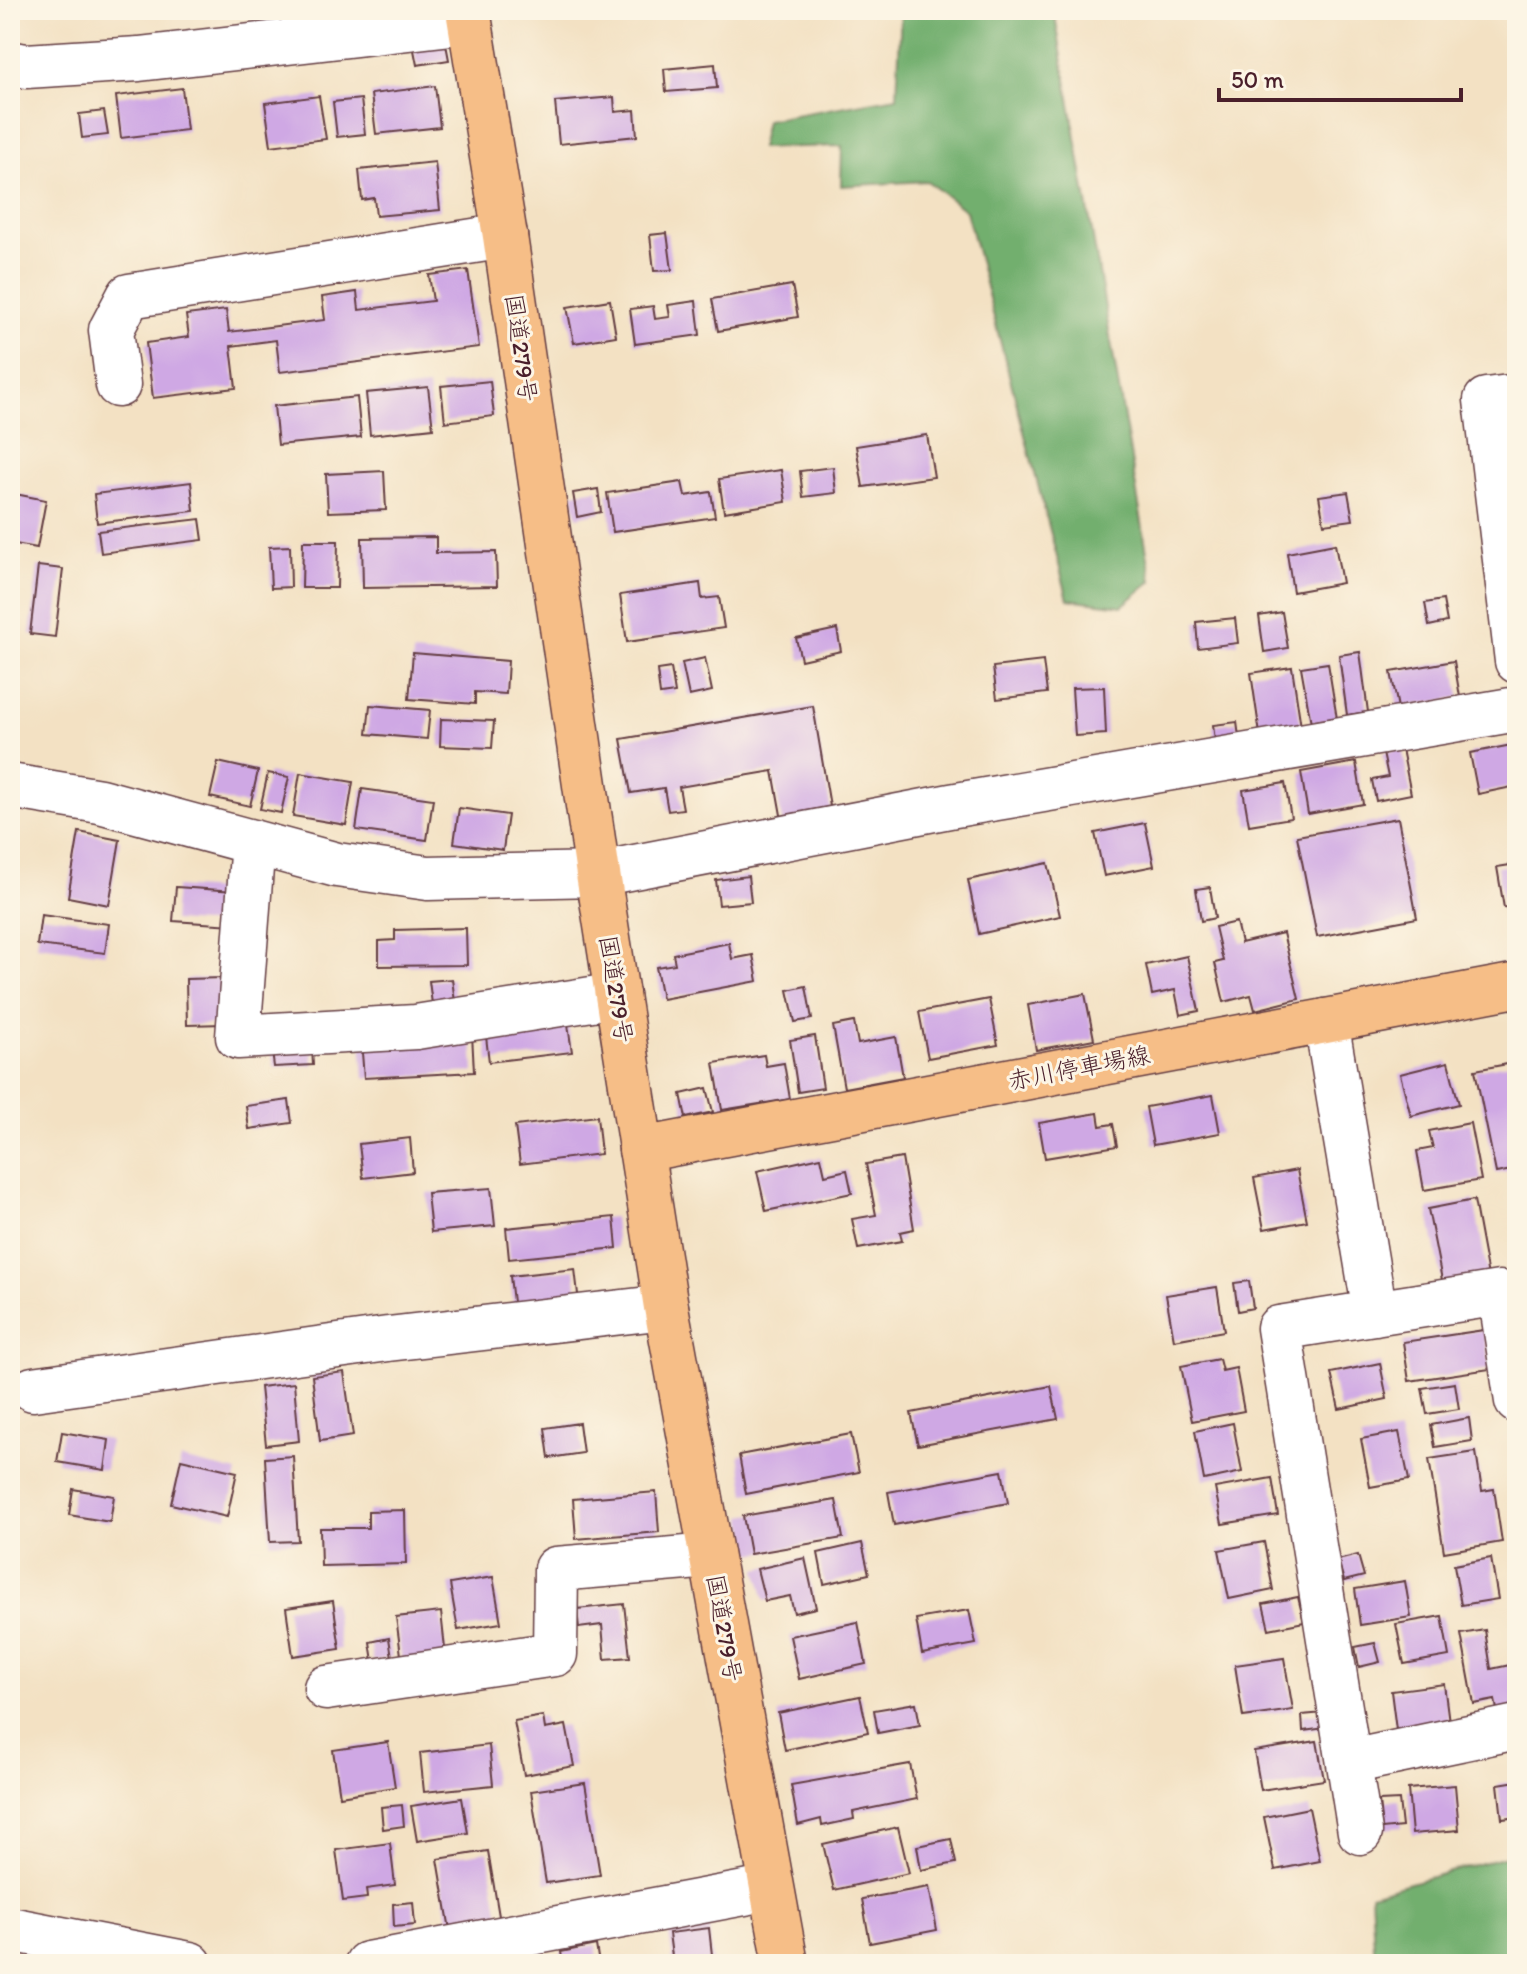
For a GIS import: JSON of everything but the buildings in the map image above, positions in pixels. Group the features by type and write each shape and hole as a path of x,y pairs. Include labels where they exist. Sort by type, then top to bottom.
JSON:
{"main road":[{"name":"国道279号","path":"468,15 505,236 598,874 666,1307 786,1964"},
{"name":"赤川停車場線","path":"641,1150 1517,985"}],"street":[{"path":"18,64 139,59 468,15"},
{"path":"118,385 111,330 129,296 505,236"},
{"path":"1517,396 1486,400 1517,661"},
{"path":"10,786 100,801 337,865 428,878 598,874 950,806 1517,709"},
{"path":"253,842 238,1037 416,1027 617,995"},
{"path":"1326,1021 1375,1313"},
{"path":"1360,1832 1279,1328 1500,1293 1517,1401"},
{"path":"33,1389 388,1339 666,1307"},
{"path":"326,1688 555,1654 556,1569 711,1556"},
{"path":"1350,1762 1517,1727"},
{"path":"367,1964 771,1888"},
{"path":"10,1929 190,1964"}],"green space":[{"path":"901,10 1054,10 1152,581 1122,606 1068,599 966,211 927,181 841,186 842,146 760,148 766,120 897,97"},
{"path":"1517,1853 1517,1964 1375,1964 1371,1894"}]}
